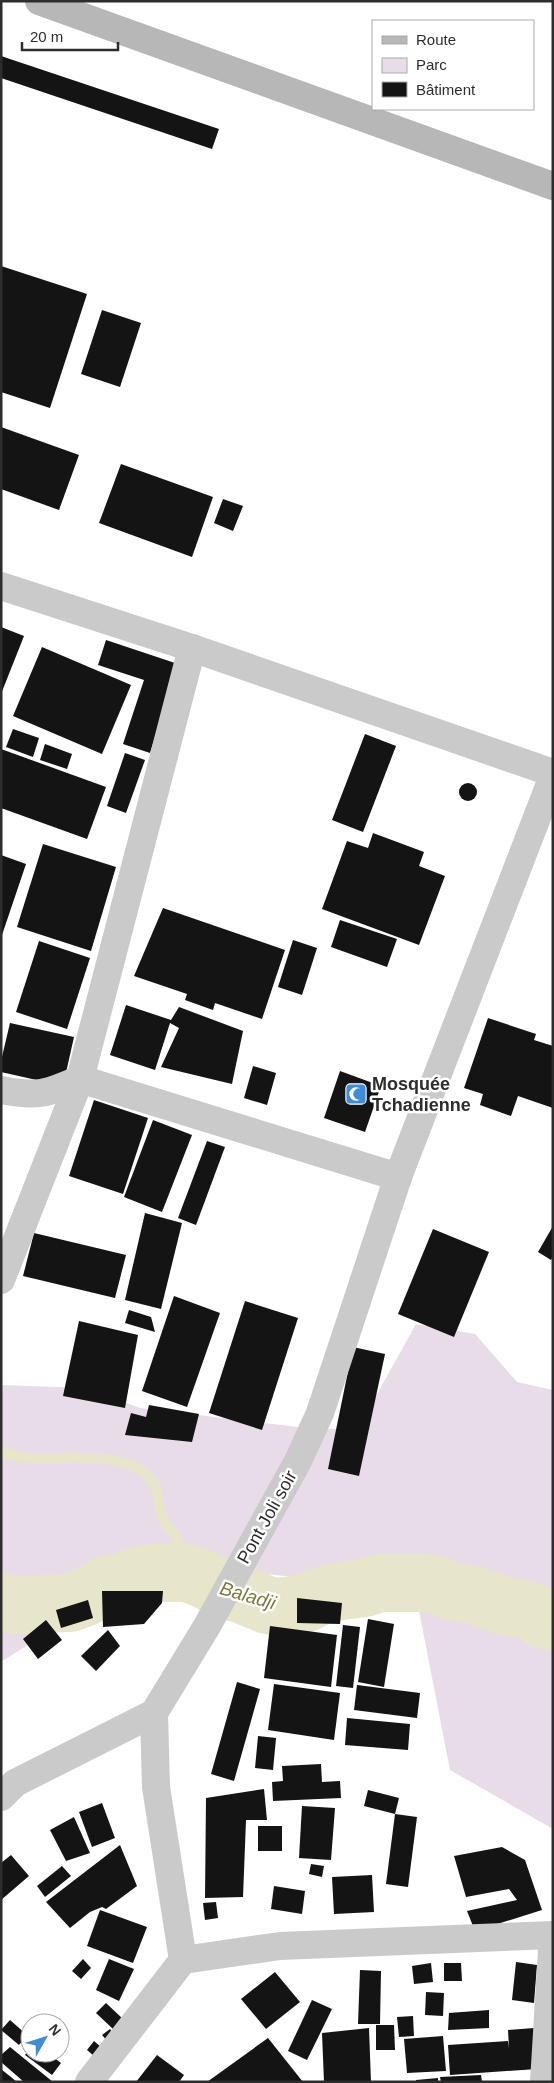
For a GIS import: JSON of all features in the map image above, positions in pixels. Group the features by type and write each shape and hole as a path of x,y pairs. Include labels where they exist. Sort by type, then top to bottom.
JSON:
{"street":[{"path":"39,1 553,186"},
{"path":"1,586 192,648 553,775"},
{"path":"1,1280 80,1079 192,648"},
{"name":"Pont Joli soir","path":"154,1713 207,1626 298,1461 320,1413 398,1177 553,775"},
{"path":"1,1090 26,1095 52,1092 80,1079 398,1177"},
{"path":"1,1797 15,1783 154,1713 156,1787 183,1960"},
{"path":"89,2082 183,1960 280,1946 553,1936 544,2082"}],"green space":[{"name":"Baladji","path":"416,1324 475,1334 517,1382 553,1390 553,1829 450,1770 414,1585 379,1576 303,1578 184,1565 92,1604 1,1662 1,1385 86,1388 140,1408 298,1427 357,1430"}],"building":[{"path":"1,56 219,129 212,149 1,78"},
{"path":"1,266 87,294 50,408 1,392"},
{"path":"102,310 141,323 120,387 81,374"},
{"path":"1,427 79,455 59,510 1,489"},
{"path":"121,464 213,497 192,557 99,523"},
{"path":"223,499 243,506 233,531 214,523"},
{"path":"1,627 24,636 1,694"},
{"path":"106,640 178,664 150,753 123,744 144,680 98,665"},
{"path":"42,647 131,685 102,754 13,716"},
{"path":"13,729 39,738 33,757 6,747"},
{"path":"365,734 396,746 363,832 332,820"},
{"path":"45,744 72,754 67,769 40,760"},
{"path":"1,749 106,787 87,839 1,808"},
{"path":"125,753 145,760 126,813 107,806"},
{"path":"464,783 472,783 477,788 475,799 464,801 459,796 459,788"},
{"path":"373,833 424,852 419,866 445,876 419,945 322,909 347,841 368,848"},
{"path":"43,844 116,867 91,951 17,927"},
{"path":"1,855 26,864 2,935 1,935"},
{"path":"163,908 285,950 262,1019 215,1003 213,1010 185,1000 187,994 134,976"},
{"path":"340,920 397,939 387,967 331,947"},
{"path":"293,940 317,948 302,995 278,987"},
{"path":"39,941 90,958 67,1029 16,1012"},
{"path":"126,1005 171,1020 179,1007 243,1031 232,1084 161,1067 179,1028 170,1023 155,1070 110,1055"},
{"path":"488,1018 536,1034 534,1040 553,1046 553,1108 518,1096 511,1116 480,1105 483,1094 464,1088"},
{"path":"10,1023 74,1037 63,1086 1,1072 1,1061"},
{"path":"253,1066 276,1073 267,1105 244,1098"},
{"path":"340,1071 381,1086 365,1132 324,1118"},
{"path":"94,1100 148,1118 123,1194 69,1176"},
{"path":"153,1120 192,1135 162,1212 124,1197"},
{"path":"207,1141 225,1147 196,1225 178,1218"},
{"path":"145,1213 182,1223 161,1309 125,1300"},
{"path":"553,1226 553,1256 551,1260 538,1252"},
{"path":"433,1229 489,1252 454,1337 398,1314"},
{"path":"34,1233 126,1255 115,1298 23,1276"},
{"path":"174,1296 220,1313 187,1407 142,1391"},
{"path":"245,1301 298,1318 262,1430 209,1413"},
{"path":"129,1310 151,1317 155,1332 125,1323"},
{"path":"79,1321 138,1335 125,1408 63,1396"},
{"path":"353,1347 385,1354 359,1476 328,1469"},
{"path":"149,1405 199,1414 192,1442 125,1435 131,1413 146,1417"},
{"path":"102,1591 163,1591 162,1603 144,1624 103,1627"},
{"path":"297,1598 342,1603 340,1624 297,1623"},
{"path":"88,1600 93,1618 61,1628 56,1610"},
{"path":"368,1619 394,1624 384,1687 358,1682"},
{"path":"46,1620 62,1640 38,1659 23,1639"},
{"path":"343,1625 360,1627 353,1688 336,1686"},
{"path":"270,1626 337,1635 331,1687 264,1678"},
{"path":"108,1630 120,1646 96,1671 81,1656"},
{"path":"237,1682 260,1689 234,1781 211,1774"},
{"path":"274,1684 340,1693 334,1740 268,1730"},
{"path":"357,1685 420,1693 417,1718 354,1710"},
{"path":"347,1718 410,1724 408,1750 345,1745"},
{"path":"258,1736 276,1738 273,1770 255,1768"},
{"path":"321,1764 322,1782 340,1781 341,1798 273,1801 272,1782 283,1781 282,1766"},
{"path":"264,1789 267,1820 246,1820 243,1897 205,1898 206,1798"},
{"path":"368,1790 399,1798 395,1814 364,1806"},
{"path":"102,1803 115,1838 92,1847 79,1812"},
{"path":"302,1806 335,1808 331,1860 299,1858"},
{"path":"395,1814 417,1817 408,1887 386,1884"},
{"path":"74,1817 90,1853 66,1861 50,1830"},
{"path":"258,1826 282,1826 282,1851 258,1851"},
{"path":"120,1845 137,1886 106,1909 102,1907 90,1912 70,1928 46,1902"},
{"path":"502,1847 525,1860 542,1910 475,1931 467,1911 517,1900 509,1889 466,1897 454,1856"},
{"path":"11,1855 29,1876 1,1900 1,1863"},
{"path":"311,1864 324,1866 322,1877 309,1874"},
{"path":"62,1866 71,1876 45,1897 37,1886"},
{"path":"372,1875 374,1912 334,1914 332,1877"},
{"path":"274,1886 305,1891 302,1914 271,1909"},
{"path":"216,1902 218,1918 205,1920 203,1903"},
{"path":"100,1910 147,1927 133,1963 87,1946"},
{"path":"83,1959 91,1968 81,1979 72,1971"},
{"path":"109,1959 134,1969 119,2001 96,1990"},
{"path":"516,1962 537,1965 534,2003 512,2000"},
{"path":"431,1963 433,1982 414,1984 412,1966"},
{"path":"444,1963 461,1963 462,1981 444,1981"},
{"path":"360,1970 381,1971 380,2024 358,2024"},
{"path":"275,1972 300,2002 266,2029 241,1999"},
{"path":"426,1992 444,1993 443,2016 425,2015"},
{"path":"312,2000 332,2009 307,2060 288,2051"},
{"path":"106,2003 123,2019 113,2029 96,2013"},
{"path":"489,2010 489,2028 448,2030 449,2013"},
{"path":"413,2016 414,2036 399,2037 397,2017"},
{"path":"10,2020 20,2029 20,2044 19,2045 1,2030"},
{"path":"376,2025 394,2025 395,2050 376,2050"},
{"path":"369,2028 371,2082 324,2082 322,2033"},
{"path":"534,2028 537,2069 450,2075 448,2045 508,2041 509,2048 508,2030"},
{"path":"110,2029 115,2035 108,2042 102,2035"},
{"path":"443,2036 446,2071 407,2073 404,2039"},
{"path":"268,2038 303,2082 207,2082"},
{"path":"94,2041 101,2047 94,2056 87,2050"},
{"path":"10,2047 20,2055 20,2063 30,2063 53,2082 24,2082 1,2062 1,2055"},
{"path":"157,2055 184,2075 179,2082 136,2082"},
{"path":"36,2063 61,2063 52,2075"},
{"path":"1,2069 17,2082 1,2082"},
{"path":"481,2075 482,2082 441,2082 440,2077"},
{"path":"438,2078 438,2082 416,2082 416,2080"}],"waterway":[{"path":"1,1452 28,1458 96,1458 113,1460 128,1464 142,1471 154,1485 161,1514 179,1543 186,1573"},
{"name":"Baladji","path":"1,1602 13,1605 70,1603 84,1598 106,1585 121,1583 136,1576 153,1573 186,1573 204,1579 225,1591 238,1593 267,1605 279,1607 307,1603 334,1592 365,1588 380,1583 424,1583 476,1596 504,1606 524,1609 534,1612 543,1620 553,1621"}],"place":[{"name":"Mosquée Tchadienne","path":"356,1094"}]}
